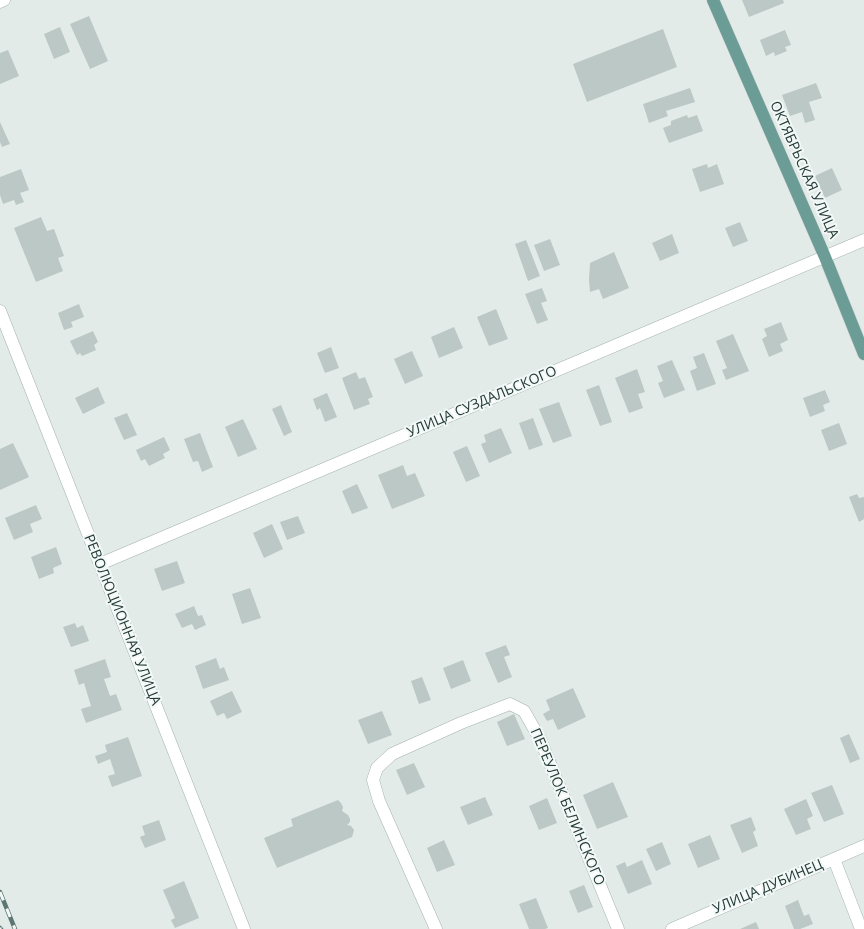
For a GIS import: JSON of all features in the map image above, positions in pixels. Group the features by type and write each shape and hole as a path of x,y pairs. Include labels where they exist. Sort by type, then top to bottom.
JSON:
{"main road":[{"name":"ОКТЯБРЬСКАЯ УЛИЦА","path":"713,0 825,257 864,354"}],"street":[{"path":"0,2 4,0"},
{"name":"УЛИЦА СУЗДАЛЬСКОГО","path":"100,564 864,240"},
{"name":"РЕВОЛЮЦИОННАЯ УЛИЦА","path":"0,311 244,929"},
{"name":"ПЕРЕУЛОК БЕЛИНСКОГО","path":"436,929 379,801 374,780 377,768 392,754 461,723 510,704 524,711 540,739 618,929"},
{"name":"УЛИЦА ДУБИНЕЦ","path":"672,929 864,846"},
{"path":"834,859 862,929"}],"building":[{"path":"742,0 783,0 784,3 749,17"},
{"path":"89,16 108,61 90,69 70,24"},
{"path":"60,27 70,52 54,59 44,34"},
{"path":"663,29 677,67 587,102 573,64"},
{"path":"785,30 791,45 785,47 787,51 775,56 774,52 766,56 760,40"},
{"path":"8,50 19,76 0,84 0,53"},
{"path":"816,83 822,98 809,102 815,120 805,123 802,112 790,116 782,95"},
{"path":"690,88 695,102 666,111 668,116 649,123 643,104"},
{"path":"687,115 688,118 697,115 703,131 669,143 663,128 671,125 671,121"},
{"path":"0,122 10,144 2,147 0,142"},
{"path":"707,164 708,168 717,164 724,184 700,192 692,169"},
{"path":"832,168 842,190 825,198 815,176"},
{"path":"21,169 29,190 20,193 24,202 16,205 14,200 3,204 0,195 0,177"},
{"path":"41,217 47,231 54,229 64,256 58,258 63,271 36,282 14,228"},
{"path":"740,222 748,241 733,247 725,228"},
{"path":"672,234 679,253 660,261 652,243"},
{"path":"550,239 560,265 544,271 534,245"},
{"path":"526,240 540,276 528,281 515,244"},
{"path":"614,252 629,288 603,299 599,289 590,292 590,263"},
{"path":"542,288 547,301 541,303 548,320 537,324 525,294"},
{"path":"79,304 84,317 71,322 73,327 64,330 58,313"},
{"path":"496,309 508,339 489,346 477,317"},
{"path":"781,322 788,340 780,344 783,351 769,357 762,339 767,336 764,329"},
{"path":"454,327 463,348 439,358 431,337"},
{"path":"93,331 98,342 94,345 96,350 82,356 80,353 77,355 70,341"},
{"path":"733,334 749,371 726,380 722,370 727,368 716,341"},
{"path":"331,347 339,368 325,373 317,353"},
{"path":"412,351 423,376 405,384 394,359"},
{"path":"704,353 716,384 697,391 690,371 697,368 693,357"},
{"path":"672,360 685,390 664,398 658,383 663,381 657,366"},
{"path":"637,369 645,392 638,394 643,408 629,413 615,378"},
{"path":"356,372 359,379 365,377 373,397 368,399 370,404 354,410 342,378"},
{"path":"599,385 612,422 600,426 586,390"},
{"path":"98,387 105,403 83,414 75,398"},
{"path":"825,390 830,402 823,405 825,411 810,417 803,398"},
{"path":"327,393 337,417 325,422 320,408 317,410 313,399"},
{"path":"559,402 572,436 553,443 539,409"},
{"path":"281,405 292,432 284,436 272,409"},
{"path":"127,413 137,435 124,440 114,418"},
{"path":"533,418 543,445 529,450 519,423"},
{"path":"243,419 257,449 238,457 225,427"},
{"path":"839,423 847,444 829,451 821,430"},
{"path":"501,428 512,453 489,463 481,444 486,442 484,435"},
{"path":"200,433 213,467 202,472 198,461 193,462 184,439"},
{"path":"164,437 170,450 163,454 165,458 149,466 145,459 141,461 136,450"},
{"path":"13,443 29,477 0,490 0,449"},
{"path":"467,446 480,476 466,482 453,452"},
{"path":"403,465 407,476 415,473 425,496 392,509 378,475"},
{"path":"357,484 368,508 352,514 342,491"},
{"path":"857,494 859,498 864,497 864,519 859,522 849,497"},
{"path":"36,505 42,519 30,524 33,532 14,540 5,518"},
{"path":"298,516 305,533 287,540 280,522"},
{"path":"272,524 283,549 264,558 253,533"},
{"path":"56,547 62,564 53,568 54,573 39,579 31,557"},
{"path":"177,561 185,583 162,591 154,569"},
{"path":"250,588 261,618 242,624 232,594"},
{"path":"194,606 198,616 202,615 206,625 195,630 192,624 182,628 175,614"},
{"path":"75,623 77,628 83,625 89,641 71,647 63,627"},
{"path":"506,645 510,655 504,657 512,677 498,683 485,653"},
{"path":"216,658 220,669 224,667 229,680 203,689 195,666"},
{"path":"105,659 111,677 104,679 110,696 116,694 122,710 86,723 81,709 91,706 84,683 79,685 74,670"},
{"path":"463,660 471,681 451,689 443,668"},
{"path":"422,677 431,700 419,704 411,681"},
{"path":"573,688 586,717 558,730 553,719 547,721 543,714 550,710 546,700"},
{"path":"232,691 242,712 227,719 224,713 217,716 210,701"},
{"path":"382,711 392,735 368,744 358,720"},
{"path":"514,714 525,739 507,746 497,722"},
{"path":"849,734 860,759 850,763 840,738"},
{"path":"128,737 142,776 112,787 108,776 115,774 110,759 98,764 95,756 107,752 105,745"},
{"path":"414,763 425,787 407,795 396,770"},
{"path":"613,782 628,817 597,829 583,795"},
{"path":"832,785 844,814 824,822 811,793"},
{"path":"485,797 493,815 468,825 460,807"},
{"path":"547,798 557,823 539,830 529,806"},
{"path":"806,799 813,816 807,819 811,829 796,835 784,809"},
{"path":"338,800 343,807 342,811 348,815 350,819 350,822 347,825 351,826 354,830 352,837 277,868 264,838 293,826 291,819"},
{"path":"751,817 756,830 753,832 758,846 742,853 730,825"},
{"path":"159,820 166,840 145,848 140,837 145,835 142,826"},
{"path":"710,835 720,859 698,868 688,844"},
{"path":"444,840 455,865 437,872 427,848"},
{"path":"662,842 671,864 656,871 646,849"},
{"path":"642,860 652,884 628,894 616,866 625,862 627,867"},
{"path":"184,881 199,918 175,928 171,920 175,918 163,890"},
{"path":"584,885 593,907 578,913 569,891"},
{"path":"536,898 548,928 529,929 519,904"},
{"path":"798,900 804,916 809,914 813,924 800,929 794,929 785,906"},
{"path":"756,922 759,929 740,929"}],"railway":[{"path":"0,892 15,929"}]}
